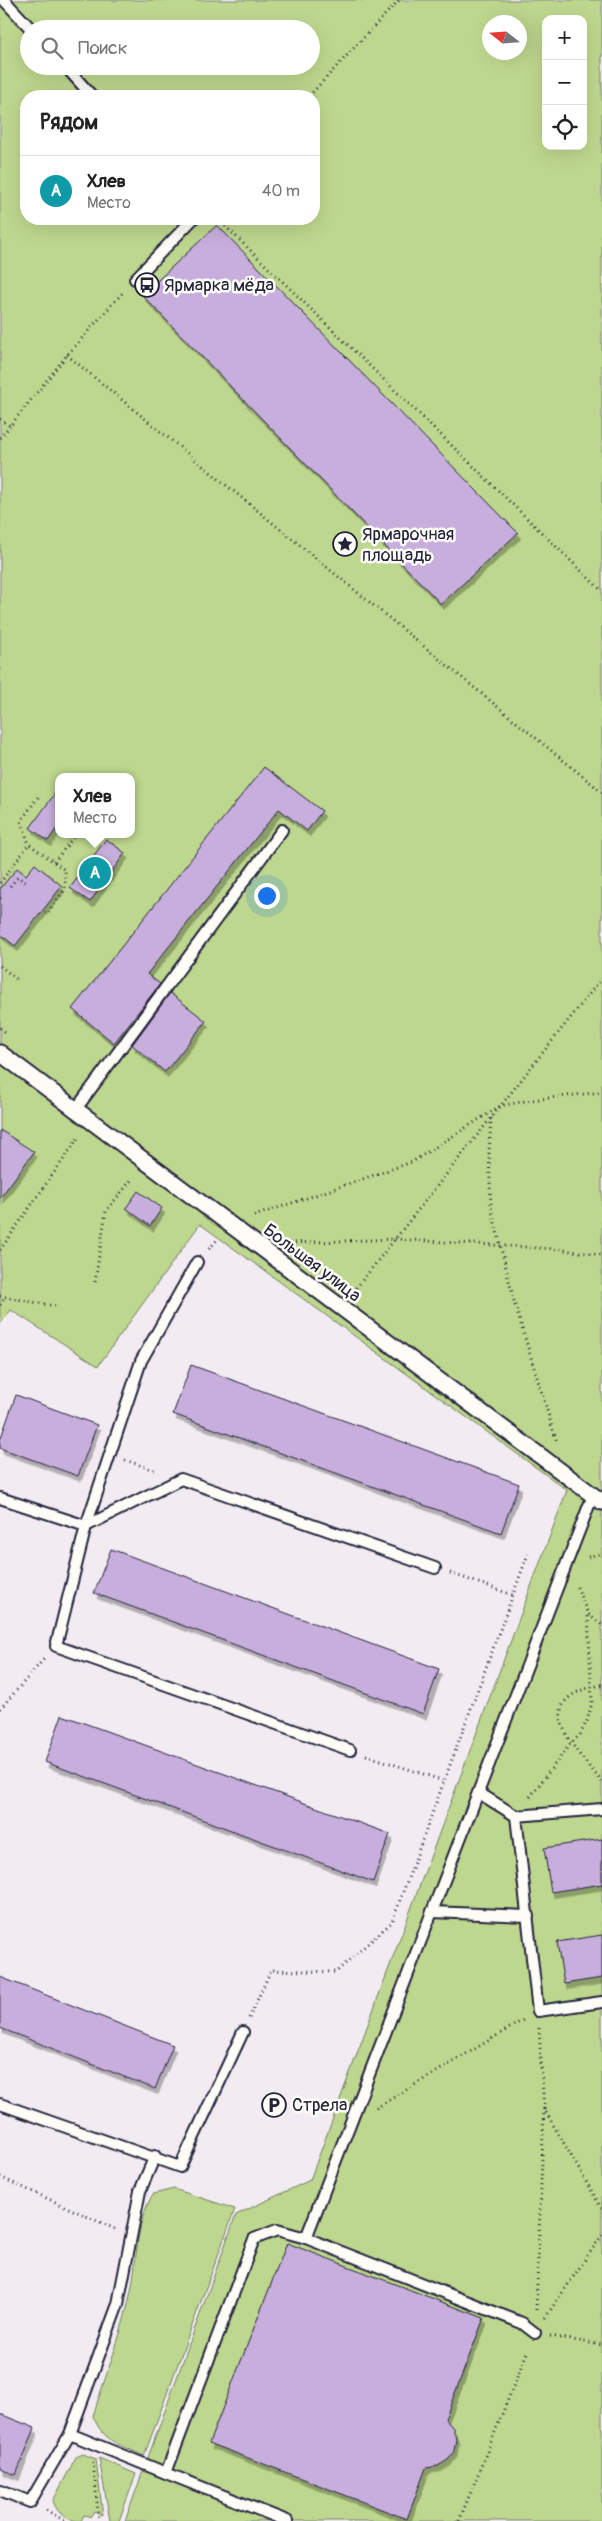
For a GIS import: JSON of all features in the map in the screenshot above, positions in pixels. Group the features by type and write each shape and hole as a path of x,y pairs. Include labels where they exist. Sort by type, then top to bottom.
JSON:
{"street":[{"name":"Большая улица","path":"0,1053 597,1499"}],"lane":[{"path":"4,0 23,20"},
{"path":"73,75 87,90"},
{"path":"135,279 187,225"},
{"path":"76,1110 282,830"},
{"path":"196,1262 141,1361 86,1526 56,1646 350,1750"},
{"path":"0,1498 86,1526 181,1480 435,1568"},
{"path":"306,2238 568,1563 597,1499"},
{"path":"479,1793 516,1816 602,1809"},
{"path":"516,1816 538,2012 602,2002"},
{"path":"432,1912 528,1916"},
{"path":"0,2104 156,2156 180,2166 243,2032"},
{"path":"0,2490 30,2502 70,2434 118,2304 140,2191 156,2156"},
{"path":"166,2474 254,2239 277,2230 306,2238 522,2323 535,2333"},
{"path":"70,2434 287,2521"}],"path":[{"path":"315,90 399,0"},
{"path":"224,225 602,591"},
{"path":"0,438 67,355 135,279"},
{"path":"67,355 602,792"},
{"path":"0,419 10,426"},
{"path":"38,797 20,821 29,844 65,870 65,889 47,914 43,910"},
{"path":"54,862 73,838"},
{"path":"0,883 29,844"},
{"path":"10,886 18,877 27,883"},
{"path":"0,966 18,980"},
{"path":"340,1308 602,978"},
{"path":"196,1262 231,1224 412,1162 500,1106 531,1100 602,1092"},
{"path":"491,1117 489,1153 491,1207 515,1305 558,1445"},
{"path":"0,1250 73,1149 89,1119"},
{"path":"95,1282 106,1211 146,1162"},
{"path":"257,1246 395,1239 602,1255"},
{"path":"0,1296 55,1306"},
{"path":"0,1305 5,1298"},
{"path":"110,1455 181,1480"},
{"path":"516,1816 570,1744 580,1735 587,1721 592,1703 588,1614 568,1563 602,1553"},
{"path":"243,2032 271,1970 336,1972 392,1922 528,1554"},
{"path":"435,1568 513,1595"},
{"path":"588,1614 602,1625"},
{"path":"0,1709 56,1646"},
{"path":"602,1684 590,1687 571,1696 561,1711 562,1729 570,1744 602,1782"},
{"path":"350,1750 444,1781"},
{"path":"349,2124 538,2012 544,2109 535,2333"},
{"path":"544,2109 602,2209"},
{"path":"0,2178 131,2236"},
{"path":"459,2521 535,2333 602,2235"},
{"path":"535,2333 602,2345"},
{"path":"91,2443 99,2521"}],"green space":[{"path":"0,0 602,0 602,2521 125,2521 236,2215 310,2180 567,1490 200,1224 98,1366 11,1310 0,1324"},
{"path":"174,2189 235,2209 144,2456 107,2437 97,2425 93,2416 127,2307 143,2217 153,2194"},
{"path":"83,2454 96,2459 103,2516 94,2512 91,2517 84,2515 81,2521 72,2520 64,2516 57,2510 53,2501 76,2457"},
{"path":"99,2458 136,2474 119,2521 110,2521"}],"building":[{"path":"217,225 518,533 441,604 142,295"},
{"path":"264,767 322,811 307,831 279,809 147,974 160,984 114,1043 72,1009"},
{"path":"55,794 55,831 48,841 30,828"},
{"path":"106,839 125,853 90,902 70,888"},
{"path":"35,864 62,886 15,946 0,934 0,889 17,868 26,875"},
{"path":"170,993 206,1021 165,1072 132,1045"},
{"path":"0,1130 34,1152 0,1198"},
{"path":"138,1191 162,1208 150,1226 126,1208"},
{"path":"191,1365 519,1484 501,1533 173,1414"},
{"path":"16,1395 97,1425 78,1476 0,1448 0,1440"},
{"path":"111,1549 439,1669 423,1714 94,1593"},
{"path":"62,1715 390,1834 373,1882 45,1762"},
{"path":"602,1839 602,1884 551,1892 544,1848"},
{"path":"602,1935 602,1978 564,1984 557,1942"},
{"path":"0,1977 173,2045 155,2089 0,2028"},
{"path":"287,2243 484,2318 445,2419 453,2428 456,2439 454,2451 448,2460 438,2466 426,2468 407,2519 209,2443"},
{"path":"0,2414 35,2428 16,2475 0,2469"}],"place":[{"name":"Ярмарка мёда","path":"147,285"},
{"name":"Ярмарочная площадь","path":"345,544"},
{"name":"Хлев","path":"95,873"},
{"name":"Стрела","path":"274,2105"}]}
